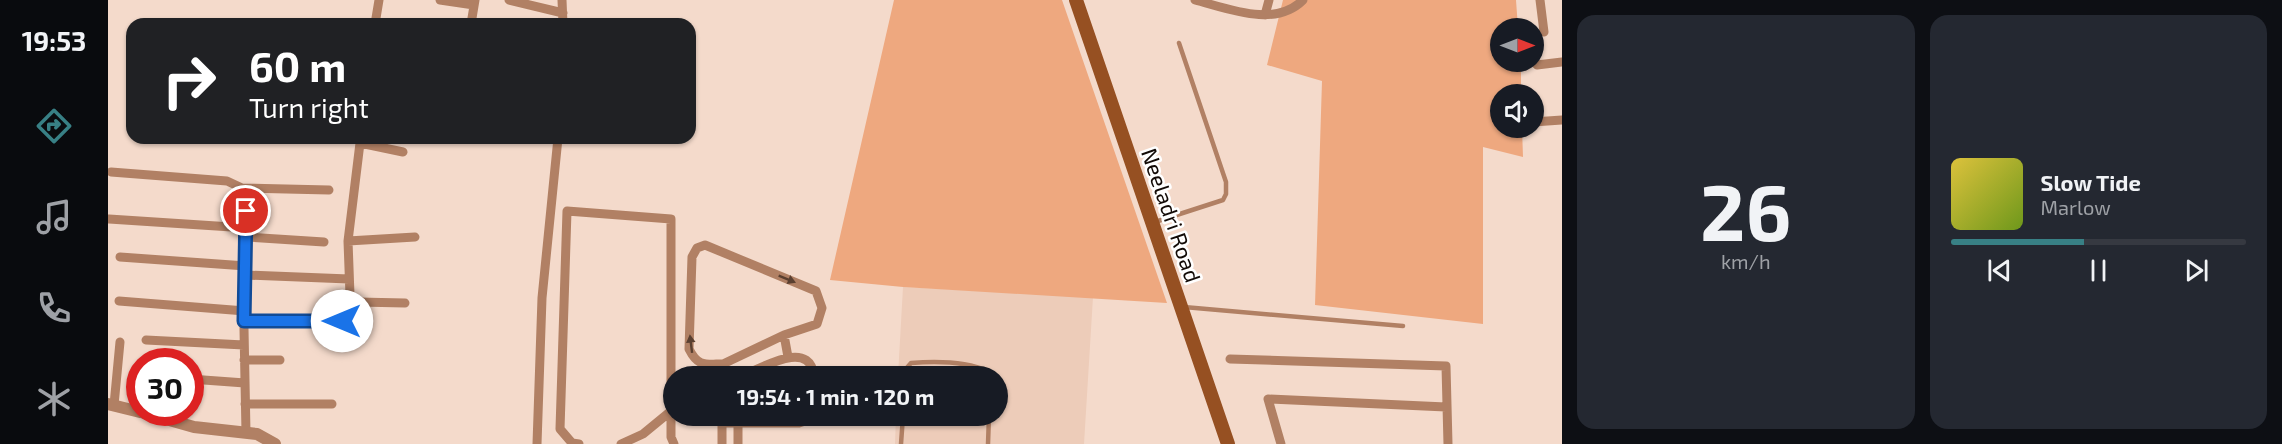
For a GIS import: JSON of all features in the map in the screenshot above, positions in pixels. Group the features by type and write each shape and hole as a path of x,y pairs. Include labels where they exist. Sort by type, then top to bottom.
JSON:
{"main road":[{"name":"Neeladri Road","path":"1076,0 1228,444"}],"street":[{"path":"376,18 379,0"},
{"path":"440,0 475,2 472,18"},
{"path":"509,0 563,13"},
{"path":"562,0 563,18"},
{"path":"1196,0 1265,15 1283,14 1303,0"},
{"path":"1265,15 1269,0"},
{"path":"1540,0 1542,18"},
{"path":"1544,64 1562,62"},
{"path":"1544,121 1562,120"},
{"path":"360,144 348,241 349,291 354,301 405,303"},
{"path":"372,144 403,152"},
{"path":"537,444 542,298 557,144"},
{"path":"111,172 227,181 242,188 328,190"},
{"path":"242,188 245,194 247,232 244,316 246,433"},
{"path":"579,444 572,443 560,429 567,211 671,219 671,366"},
{"path":"109,219 324,242"},
{"path":"348,241 415,237"},
{"path":"705,245 816,291 822,308 817,324 784,335 723,364 704,364 695,360 689,349 692,257 697,248 705,245"},
{"path":"120,257 349,279"},
{"path":"119,301 244,316 342,321"},
{"path":"784,335 788,357"},
{"path":"146,340 244,345"},
{"path":"120,342 111,405 126,409"},
{"path":"766,366 788,357 803,358 812,366"},
{"path":"1230,359 1446,366 1448,444"},
{"path":"244,360 280,360"},
{"path":"204,381 245,383"},
{"path":"1281,444 1268,399 1446,407"},
{"path":"245,404 332,404"},
{"path":"621,444 643,434 663,418"},
{"path":"190,426 257,434 275,444"},
{"path":"671,426 671,437 674,444"},
{"path":"722,426 722,444"},
{"path":"738,426 738,444"}],"lane":[{"path":"1152,223 1213,204 1222,200 1226,194 1226,182 1179,43"},
{"path":"1182,307 1402,326"},
{"path":"908,366 911,363 926,362 971,366"},
{"path":"901,444 902,426"},
{"path":"988,444 989,426"}],"shaded area":[{"path":"894,0 1062,0 1167,303 903,287 830,280"},
{"path":"1283,0 1516,0 1517,18 1490,18 1490,72 1521,72 1521,84 1490,84 1490,138 1522,138 1523,157 1483,147 1483,324 1315,305 1322,81 1267,65"},
{"path":"903,287 1093,297 1084,444 895,444 896,426 1008,426 1008,366 899,366"}],"route":[{"path":"246,211 244,321 342,321"}]}
